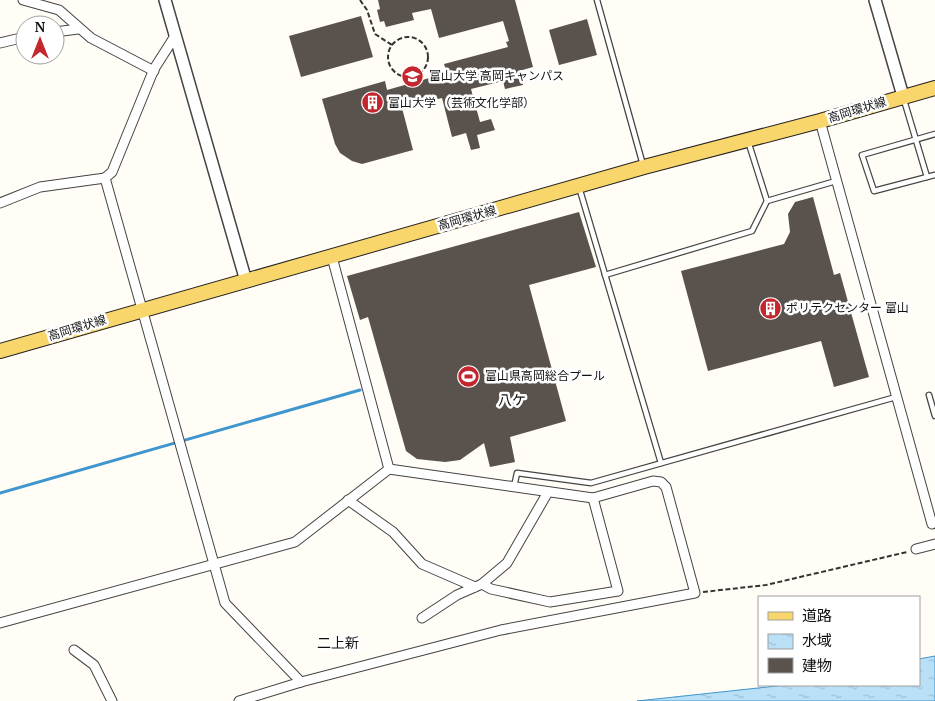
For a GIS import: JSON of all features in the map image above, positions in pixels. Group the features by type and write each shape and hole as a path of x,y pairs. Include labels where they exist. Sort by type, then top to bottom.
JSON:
{"main road":[{"name":"高岡環状線","path":"0,351 644,166 820,121 935,88"}],"street":[{"path":"23,0 58,10 78,29 91,38 154,71"},
{"path":"165,0 246,281"},
{"path":"875,0 903,96"},
{"path":"65,31 78,29"},
{"path":"0,203 40,187 105,178 112,172 154,71 175,36"},
{"path":"0,43 15,39"},
{"path":"820,121 932,524"},
{"path":"105,178 225,603 301,682"},
{"path":"332,257 389,469"},
{"path":"0,624 294,542 389,469 593,498 654,481 661,482 666,487 695,593 501,630 301,682 239,701"},
{"path":"422,618 457,595 479,585 507,563 548,492"},
{"path":"348,500 393,532 422,564 491,589 550,602 560,602 618,591 593,498"},
{"path":"916,549 935,544"},
{"path":"74,650 94,665 112,701"}],"lane":[{"path":"597,0 644,166"},
{"path":"903,96 927,177"},
{"path":"935,134 862,155 874,191 935,174"},
{"path":"605,275 752,231 767,201 747,140"},
{"path":"767,201 836,181"},
{"path":"578,186 661,463"},
{"path":"929,394 935,415"},
{"path":"514,487 517,473 591,483 897,397"}],"path":[{"path":"360,0 367,10 375,34 392,45"},
{"path":"410,37 422,43 428,54 425,67 415,76 403,76 397,73 392,69 388,57 392,45 397,40 410,37"},
{"path":"695,593 766,585 916,549"}],"water":[{"path":"935,656 935,701 637,701 777,686 920,686 920,659"}],"building":[{"name":"富山大学 （芸術文化学部）","path":"378,0 515,0 533,67 519,71 523,85 505,89 503,81 471,89 480,122 491,119 495,130 477,135 480,148 471,150 466,133 452,137 442,98 402,108 413,150 362,164 352,161 340,153 335,144 322,99 385,81 387,90 447,73 444,64 508,47 506,42 509,41 503,21 439,38 431,9 412,13 414,20 386,27 384,21 380,22 377,10 380,9"},
{"path":"361,16 373,57 301,77 289,36"},
{"path":"587,19 597,55 559,65 549,30"},
{"name":"ポリテクセンター 富山","path":"813,197 834,275 840,273 869,377 834,387 821,341 708,371 681,271 784,244 790,232 788,214 795,202"},
{"name":"富山県高岡総合プール","path":"579,212 596,267 529,285 566,421 510,437 515,462 490,467 484,443 460,460 445,462 417,459 406,451 368,317 360,320 347,276"}],"waterway":[{"path":"0,493 360,390"}],"place":[{"name":"富山大学 高岡キャンパス","path":"413,76"},
{"name":"富山大学 （芸術文化学部）","path":"372,103"},
{"name":"ポリテクセンター 富山","path":"770,308"},
{"name":"富山県高岡総合プール","path":"469,376"}],"district":[{"name":"八ケ","path":"512,400"},
{"name":"二上新","path":"338,643"}]}
